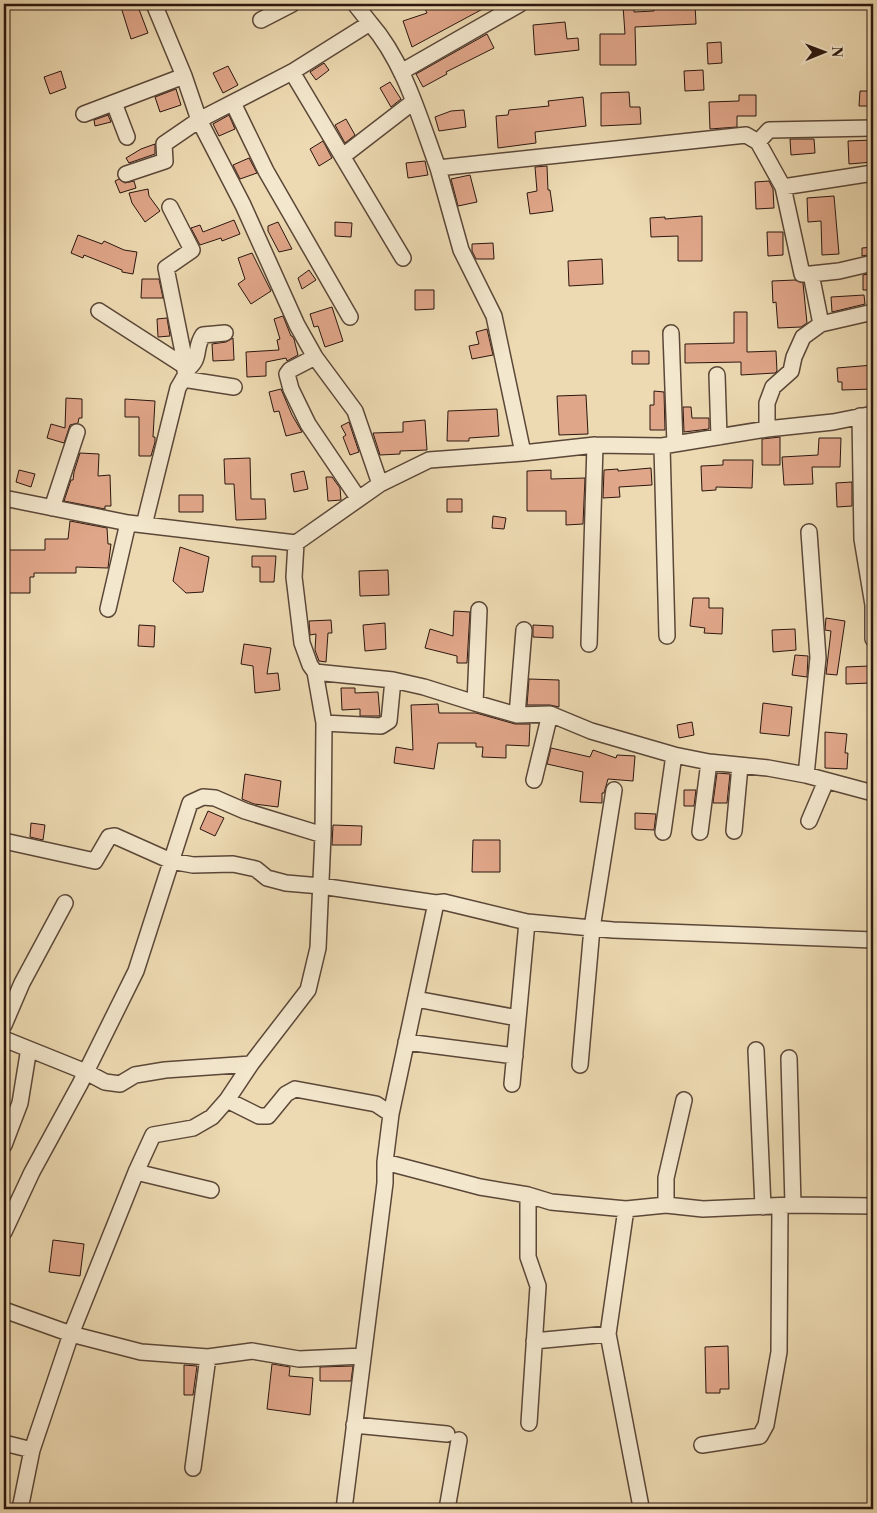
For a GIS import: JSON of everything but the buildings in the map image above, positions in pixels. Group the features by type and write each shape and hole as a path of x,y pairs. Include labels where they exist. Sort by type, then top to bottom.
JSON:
{"street":[{"path":"154,4 184,76 198,120 243,205 297,325 315,357 355,411 380,484"},
{"path":"261,20 292,4"},
{"path":"355,4 378,32 401,72 438,168 460,250 494,316 523,453"},
{"path":"401,72 520,4"},
{"path":"126,174 165,161 164,144 198,120 292,72 370,23"},
{"path":"292,72 403,258"},
{"path":"84,114 184,76"},
{"path":"343,156 413,102"},
{"path":"114,103 127,137"},
{"path":"233,103 266,171 350,317"},
{"path":"758,142 770,130 873,128"},
{"path":"438,168 746,135 758,142 783,187 802,274 839,271 873,263"},
{"path":"783,187 873,173"},
{"path":"170,207 192,250 166,268 185,372"},
{"path":"811,274 821,324"},
{"path":"99,311 185,372 234,386"},
{"path":"767,429 767,403 773,388 791,370 794,356 803,337 821,324 873,312"},
{"path":"144,525 178,388 185,372 194,365 203,335 226,333"},
{"path":"666,636 671,333"},
{"path":"315,357 290,370 287,374 291,389 308,424 358,498"},
{"path":"717,375 719,437"},
{"path":"4,498 128,523 296,544 380,484 429,460 595,445 669,445 767,429 833,422 866,415 862,539 873,605 873,639"},
{"path":"52,508 77,432"},
{"path":"589,644 595,445"},
{"path":"108,609 128,523"},
{"path":"806,775 818,658 809,532"},
{"path":"20,1509 32,1450 70,1334 153,1135 193,1128 212,1117 227,1100 251,1064 308,990 318,948 322,886 324,723 315,672 310,665 302,643 294,577 296,544"},
{"path":"475,703 479,610"},
{"path":"518,715 524,630"},
{"path":"315,672 393,680 424,687 518,715 550,714 591,731 674,755 709,762 768,768 806,775 826,782 873,793"},
{"path":"324,723 381,726 389,721 393,680"},
{"path":"534,780 550,714"},
{"path":"663,832 674,755"},
{"path":"700,832 709,762"},
{"path":"734,831 740,766"},
{"path":"809,821 826,782"},
{"path":"580,1065 592,928 614,790"},
{"path":"4,1232 32,1172 86,1072 136,971 190,803 203,797 215,798 245,811 323,834"},
{"path":"4,841 95,861 109,837 114,836 171,861 193,865 233,864 256,869 267,878 286,884 322,886 436,903 444,902 527,922 592,928 873,940"},
{"path":"4,1025 22,983 65,903"},
{"path":"344,1509 385,1183 384,1162 406,1042 436,903"},
{"path":"512,1084 527,922"},
{"path":"416,999 518,1018"},
{"path":"4,1039 86,1072 105,1082 120,1084 135,1075 165,1070 251,1064"},
{"path":"406,1042 514,1056"},
{"path":"756,1050 763,1207"},
{"path":"4,1145 20,1103 28,1054"},
{"path":"702,1445 760,1436 766,1426 779,1352 786,1205 789,1058"},
{"path":"227,1100 260,1116 268,1116 286,1094 295,1090 376,1104 392,1114"},
{"path":"666,1205 666,1178 684,1100"},
{"path":"384,1162 480,1187 528,1195 551,1202 626,1208 666,1205 703,1209 786,1205 873,1206"},
{"path":"136,1172 211,1190"},
{"path":"528,1195 528,1257 538,1286 529,1423"},
{"path":"626,1208 608,1334 641,1507"},
{"path":"4,1310 70,1334 141,1352 208,1357 252,1351 299,1359 363,1356"},
{"path":"534,1341 608,1334"},
{"path":"193,1468 208,1357"},
{"path":"354,1425 453,1437 447,1509"},
{"path":"4,1443 32,1450"}]}
